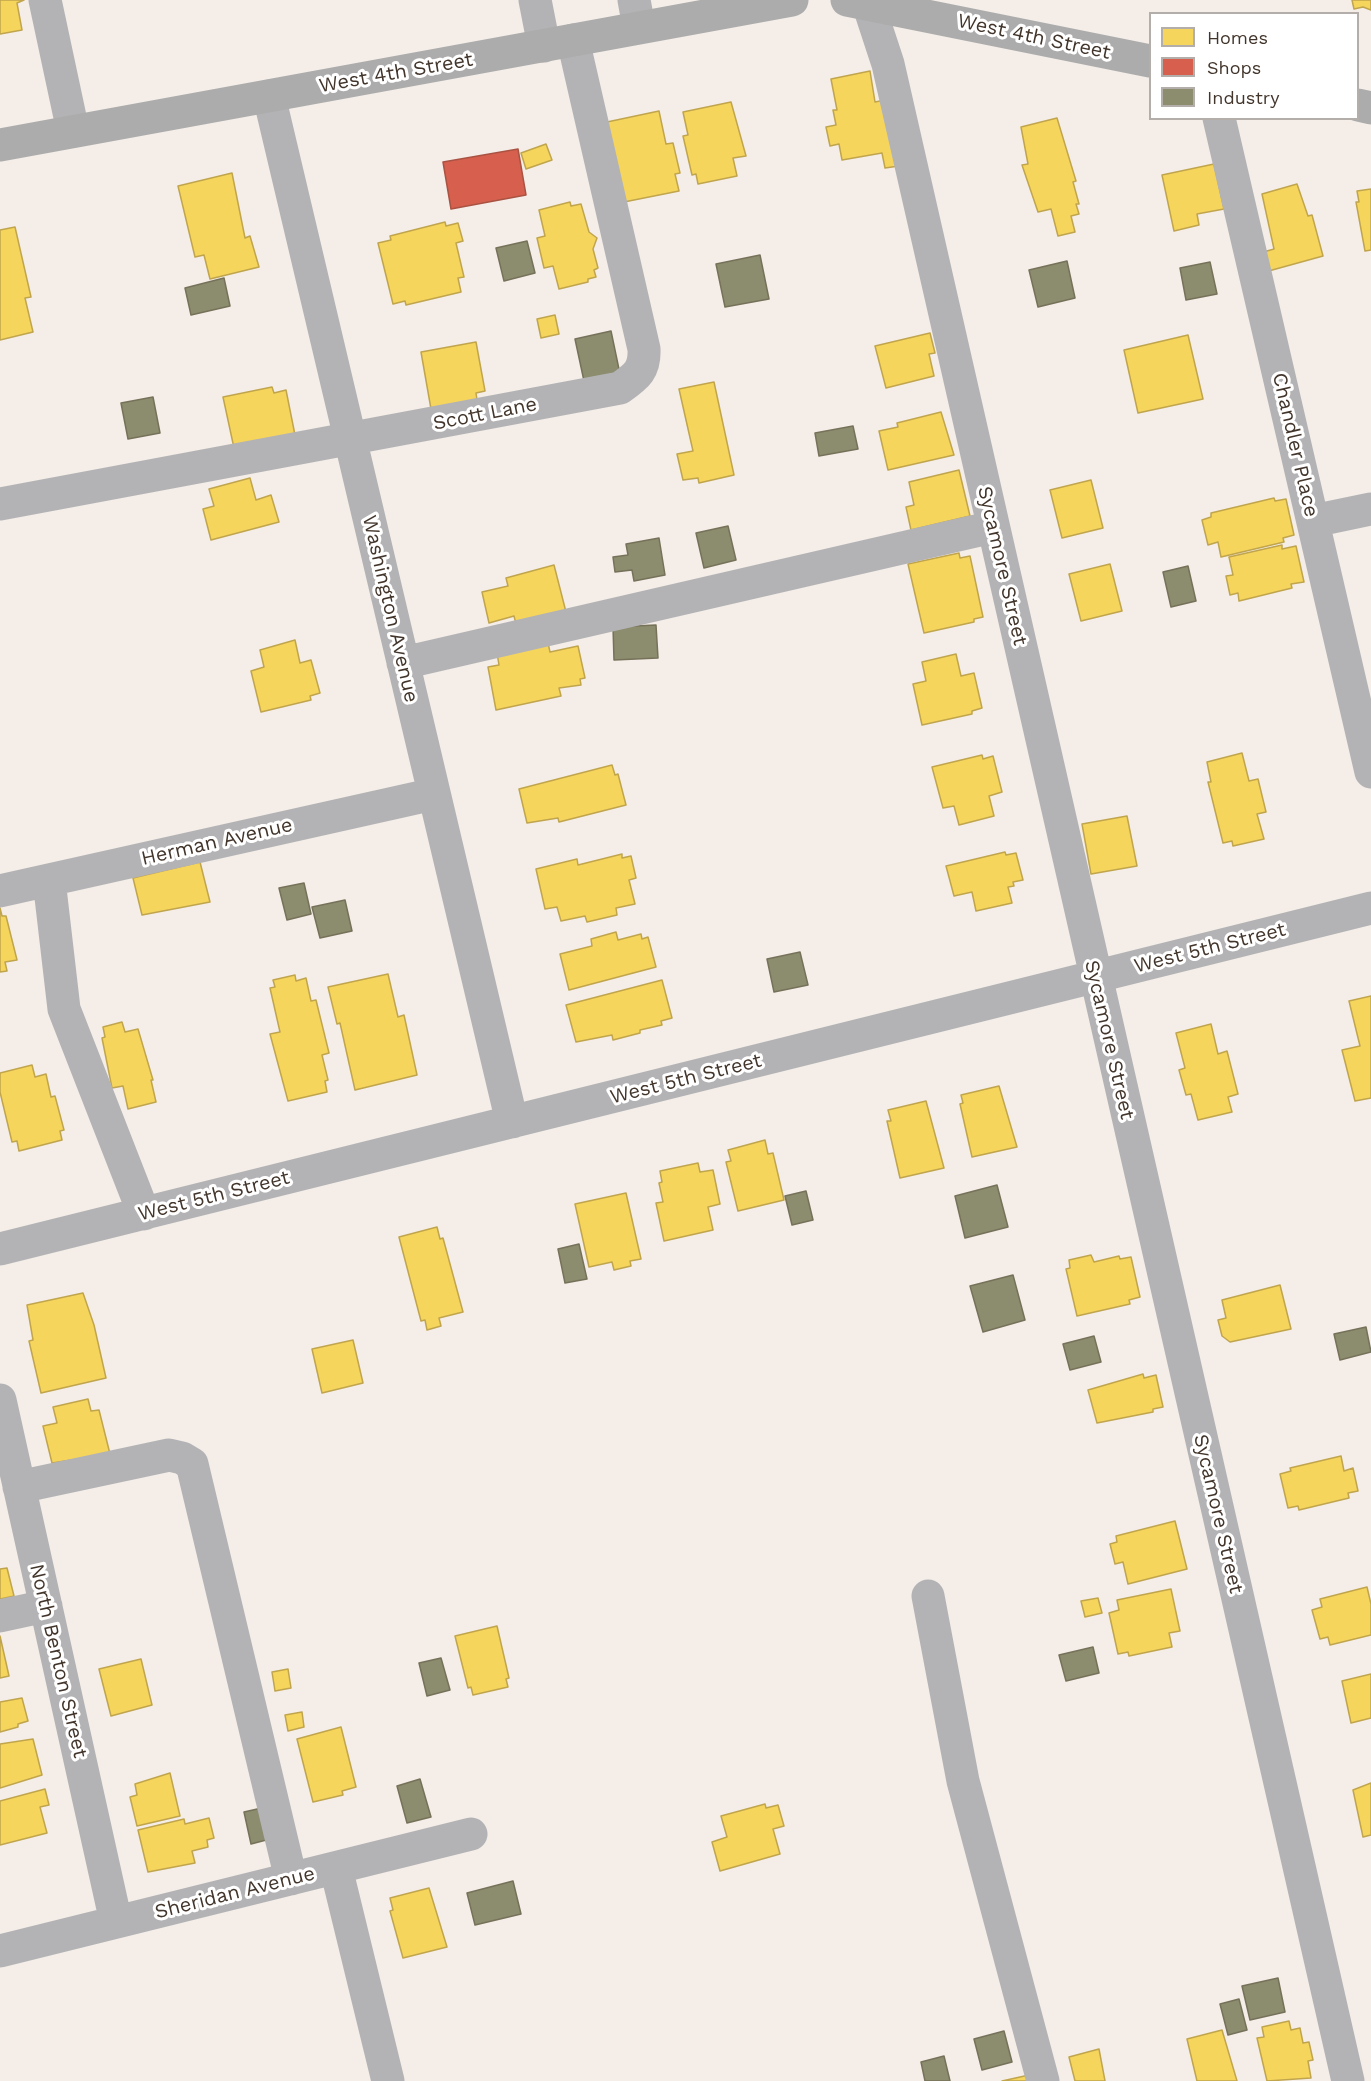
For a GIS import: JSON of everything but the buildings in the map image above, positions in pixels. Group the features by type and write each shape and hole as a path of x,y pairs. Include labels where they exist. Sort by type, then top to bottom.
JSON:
{"main road":[{"name":"West 4th Street","path":"0,145 558,43 636,14 792,0"},
{"name":"West 4th Street","path":"864,1 1149,61"}],"street":[{"path":"45,0 73,131"},
{"path":"535,0 558,43"},
{"name":"Sycamore Street","path":"864,1 888,64 1348,2081"},
{"name":"Scott Lane","path":"0,504 350,440 620,387 638,376 645,364 644,349 558,43"},
{"name":"Washington Avenue","path":"269,96 512,1122"},
{"name":"Chandler Place","path":"1219,120 1371,772"},
{"path":"1313,520 1371,509"},
{"path":"403,663 993,527"},
{"name":"Herman Avenue","path":"0,891 434,794"},
{"path":"49,880 64,1010 144,1214"},
{"name":"West 5th Street","path":"0,1249 1371,908"},
{"name":"North Benton Street","path":"0,1400 116,1922"},
{"path":"19,1487 169,1455 182,1458 192,1464 291,1879"},
{"path":"928,1596 963,1780 1043,2081"},
{"path":"0,1616 46,1605"},
{"name":"Sheridan Avenue","path":"0,1951 471,1834"},
{"path":"336,1868 388,2081"}]}
